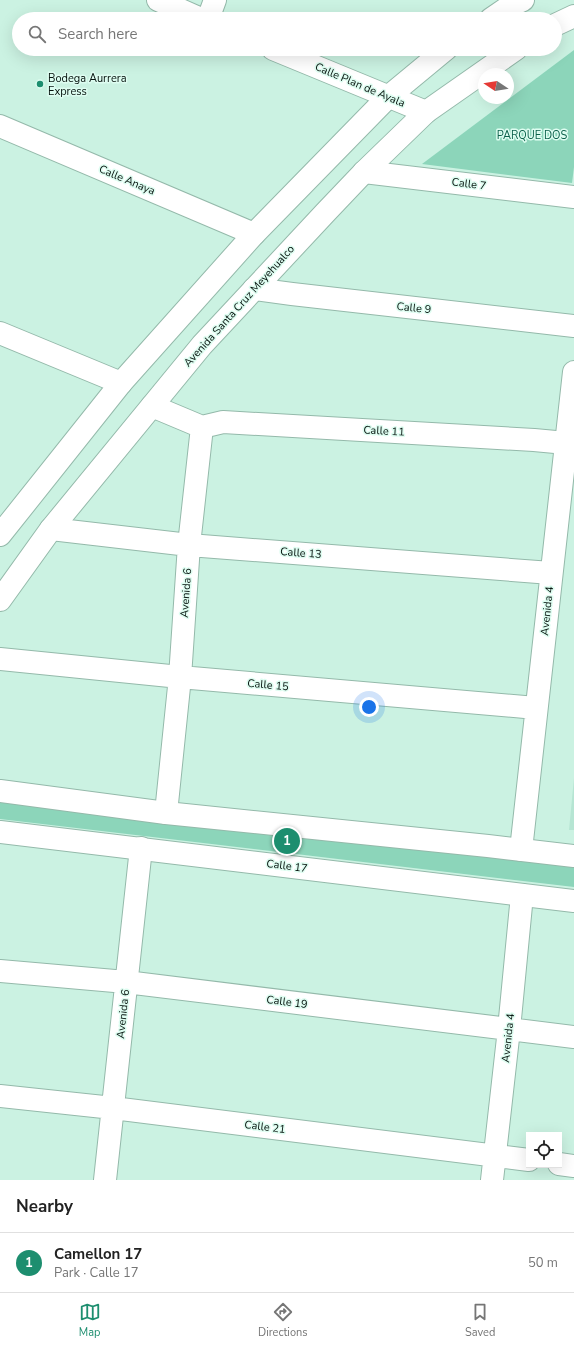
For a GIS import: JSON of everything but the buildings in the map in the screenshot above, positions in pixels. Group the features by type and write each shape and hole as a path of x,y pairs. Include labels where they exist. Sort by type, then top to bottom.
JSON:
{"street":[{"path":"158,0 185,12"},
{"path":"211,12 215,0"},
{"path":"501,12 523,0"},
{"path":"562,22 574,16"},
{"name":"Calle Plan de Ayala","path":"290,56 426,112"},
{"path":"2,530 121,383 254,234 388,97 438,56"},
{"name":"Avenida Santa Cruz Meyehualco","path":"0,600 51,529 202,345 254,289 364,172 426,112 506,56"},
{"name":"Calle Anaya","path":"0,126 254,234"},
{"name":"Calle 7","path":"364,172 574,197"},
{"name":"Calle 9","path":"254,289 574,326"},
{"path":"0,333 121,383"},
{"name":"Avenida 4","path":"521,850 574,372"},
{"path":"152,406 202,427"},
{"name":"Calle 11","path":"202,427 223,422 566,443"},
{"name":"Avenida 6","path":"166,813 180,677 189,545 202,427"},
{"name":"Calle 13","path":"51,529 189,545 551,573"},
{"name":"Calle 15","path":"0,659 180,677 536,708"},
{"path":"0,791 166,813 574,856"},
{"name":"Calle 17","path":"0,832 574,901"},
{"name":"Avenida 6","path":"105,1180 141,848"},
{"name":"Avenida 4","path":"492,1180 522,895"},
{"name":"Calle 19","path":"0,970 126,982 574,1037"},
{"name":"Calle 21","path":"0,1096 112,1108 526,1160"},
{"path":"562,1164 574,1166"}],"shaded area":[{"path":"574,778 574,830 569,830"}],"green space":[{"name":"PARQUE DOS","path":"574,50 574,167 572,183 422,164 502,104 514,104 514,95"},
{"path":"0,796 574,863 574,887 0,819"}],"place":[{"name":"Bodega Aurrera Express","path":"40,84"},
{"name":"Camellon 17","path":"287,841"}]}
